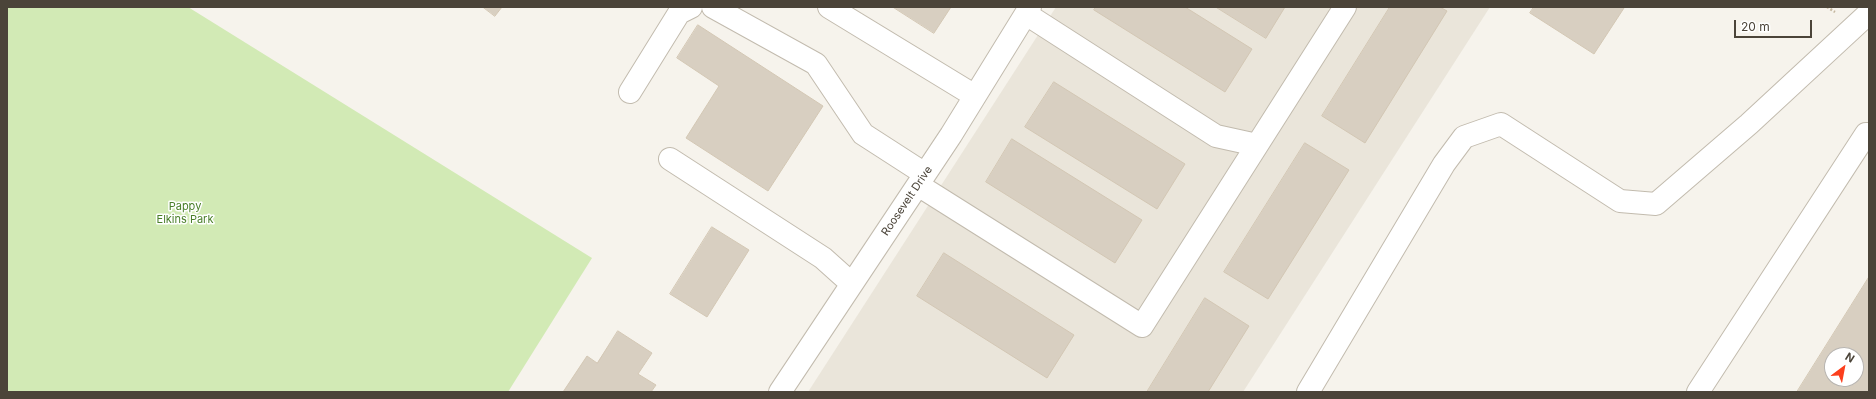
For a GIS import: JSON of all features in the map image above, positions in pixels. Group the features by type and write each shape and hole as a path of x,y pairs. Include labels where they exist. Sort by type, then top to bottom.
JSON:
{"street":[{"path":"630,92 679,13 691,7"},
{"path":"713,7 816,64 863,134 922,179 1142,326 1345,7"},
{"path":"829,7 975,96"},
{"path":"1028,10 1216,136 1257,145"},
{"name":"Roosevelt Drive","path":"780,392 922,179 1028,10"},
{"path":"1308,392 1444,164 1464,137 1501,124 1620,201 1656,204 1749,124 1869,13"},
{"path":"1698,392 1866,134 1869,134"},
{"path":"670,159 823,258 852,284"}],"path":[{"path":"1827,7 1837,13"}],"shaded area":[{"path":"1056,7 1490,7 1243,392 808,392"}],"green space":[{"name":"Pappy Elkins Park","path":"7,7 188,7 592,258 508,392 7,392"}],"building":[{"path":"483,7 502,7 495,16"},
{"path":"893,7 951,7 934,33"},
{"path":"1096,7 1185,7 1252,49 1225,92 1094,10"},
{"path":"1216,7 1285,7 1266,38"},
{"path":"1390,7 1440,7 1447,11 1365,143 1322,116"},
{"path":"1534,7 1624,8 1594,54 1530,13"},
{"path":"698,25 823,106 768,191 686,138 719,86 677,58"},
{"path":"1054,82 1185,164 1157,209 1025,127"},
{"path":"1012,139 1142,220 1115,263 986,182"},
{"path":"1305,143 1349,170 1268,299 1224,272"},
{"path":"712,227 749,250 707,317 670,294"},
{"path":"944,253 1074,335 1047,378 917,296"},
{"path":"1869,277 1869,392 1797,392 1824,349 1824,387 1864,387 1864,347 1825,347"},
{"path":"1205,298 1249,326 1208,392 1147,392"},
{"path":"618,331 652,353 638,374 656,385 651,392 563,392 587,356 597,363"}]}
